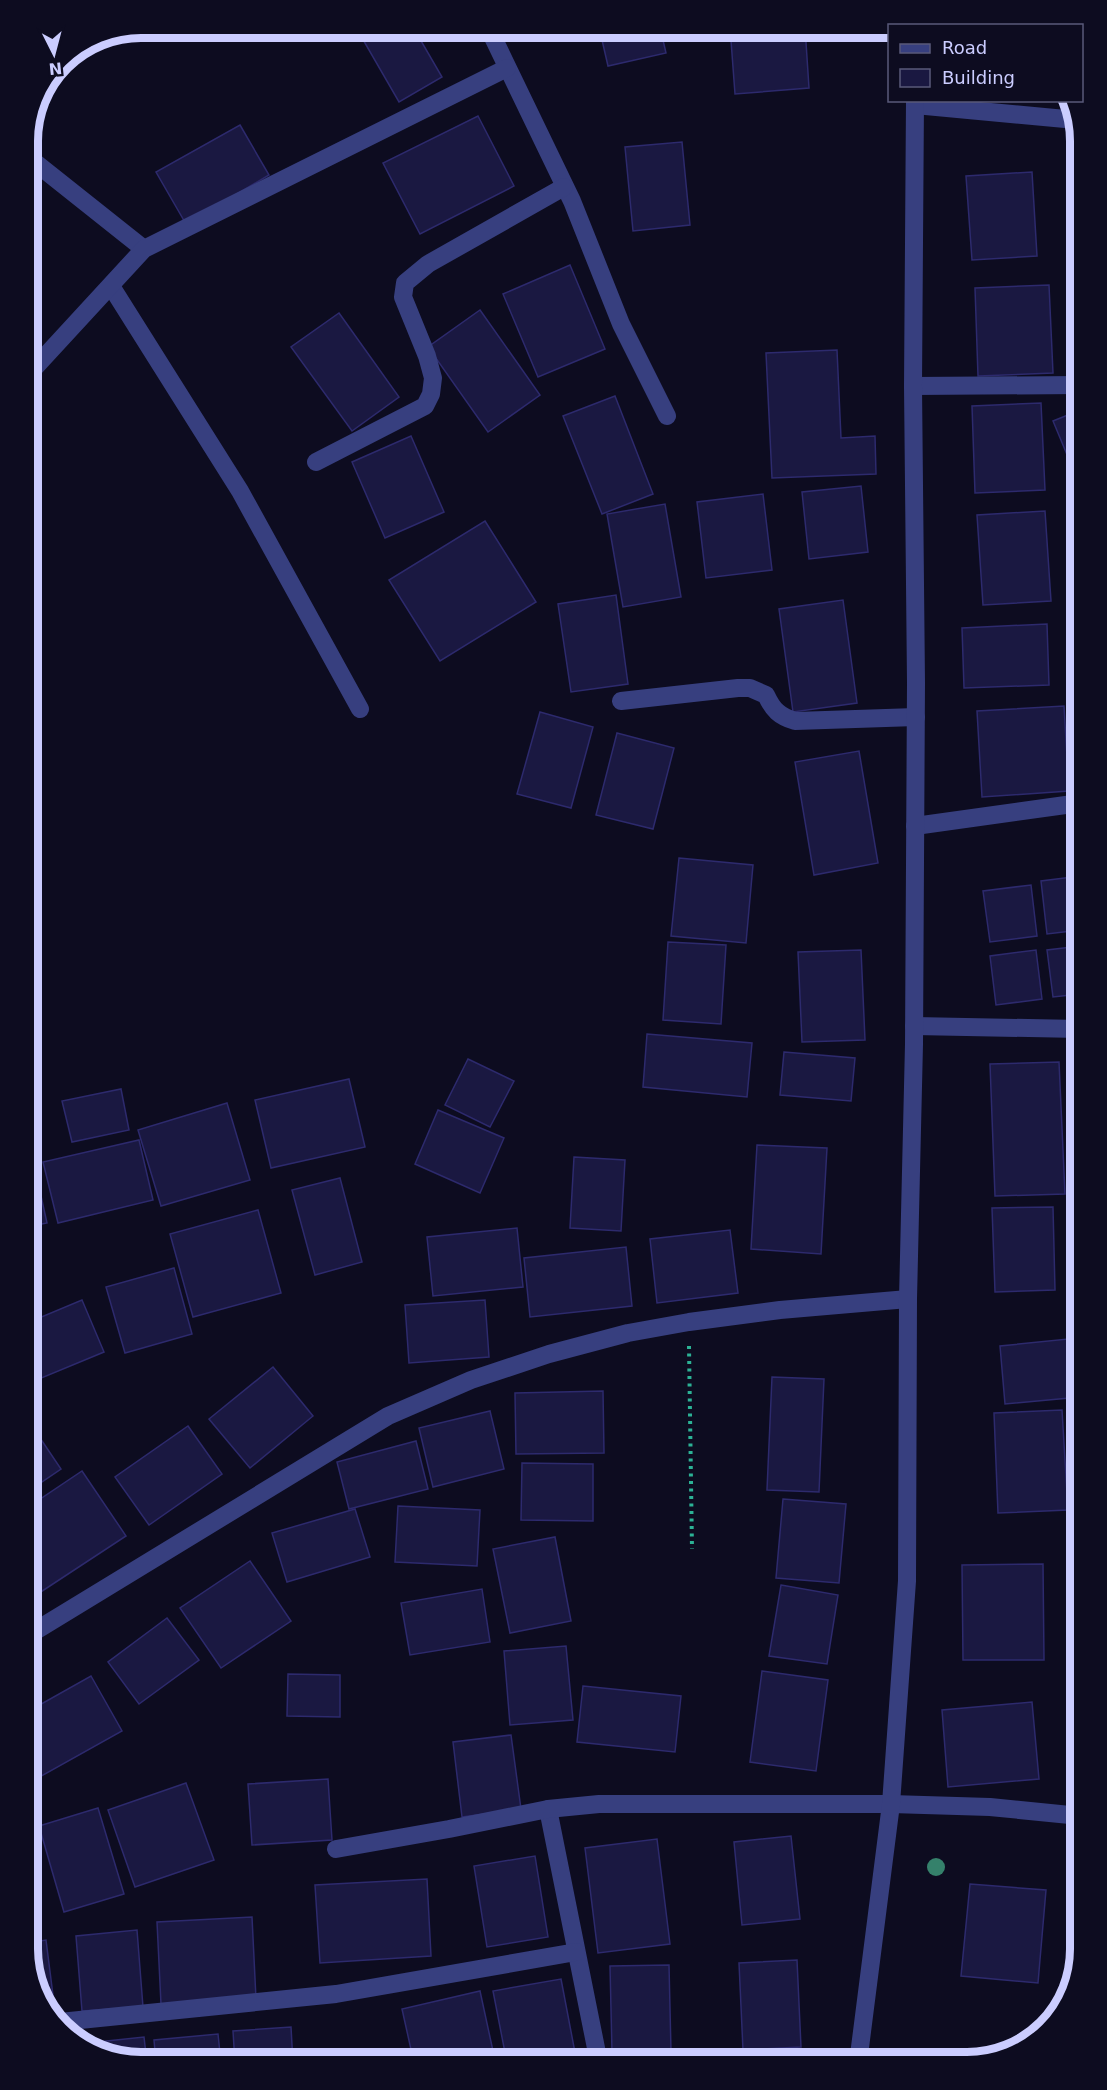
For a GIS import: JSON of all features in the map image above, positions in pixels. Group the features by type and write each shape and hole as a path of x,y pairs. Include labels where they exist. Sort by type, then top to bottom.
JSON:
{"street":[{"path":"493,38 572,201 621,324 667,416"},
{"path":"38,364 144,249 507,68"},
{"path":"859,2052 891,1804 907,1581 908,1299 914,1026 916,717 913,386 915,103 1067,119"},
{"path":"38,165 144,249"},
{"path":"316,462 425,406 431,394 433,378 427,356 403,297 405,283 428,264 564,187"},
{"path":"111,286 240,491 360,709"},
{"path":"913,386 1070,385"},
{"path":"621,701 750,688 766,695 772,708 781,716 795,721 916,717"},
{"path":"915,826 1070,803"},
{"path":"914,1026 1070,1029"},
{"path":"38,1629 388,1416 471,1380 549,1354 628,1333 780,1310 908,1299"},
{"path":"336,1849 548,1809 599,1804 891,1804 990,1807 1070,1815"},
{"path":"548,1809 597,2052"},
{"path":"67,2021 336,1995 576,1952"}],"path":[{"path":"689,1322 692,1549"}],"building":[{"path":"362,38 419,38 442,77 399,102"},
{"path":"602,38 663,38 666,53 608,66"},
{"path":"731,38 806,38 809,88 735,94"},
{"path":"478,116 514,186 420,234 383,163"},
{"path":"240,125 269,175 186,224 156,172"},
{"path":"682,142 690,225 633,231 625,147"},
{"path":"1032,172 1037,256 972,260 966,176"},
{"path":"570,265 605,349 538,377 503,294"},
{"path":"1049,285 1053,373 978,376 975,288"},
{"path":"480,310 540,395 488,432 428,347"},
{"path":"339,313 399,397 352,431 291,347"},
{"path":"837,350 841,438 875,436 876,474 772,478 766,353"},
{"path":"615,396 653,494 602,514 563,416"},
{"path":"1041,403 1045,490 975,493 972,406"},
{"path":"1070,414 1070,462 1053,421"},
{"path":"411,436 444,512 385,538 352,462"},
{"path":"861,486 868,552 809,559 802,492"},
{"path":"763,494 772,570 706,578 697,502"},
{"path":"665,504 681,597 623,607 607,514"},
{"path":"1045,511 1051,601 983,605 977,515"},
{"path":"485,521 536,602 440,661 389,580"},
{"path":"616,595 628,684 571,692 558,604"},
{"path":"843,600 857,703 793,712 779,609"},
{"path":"1047,624 1049,685 964,688 962,628"},
{"path":"1064,706 1069,791 982,797 977,711"},
{"path":"540,712 593,727 571,808 517,794"},
{"path":"617,733 674,748 653,829 596,815"},
{"path":"859,751 878,863 814,875 795,762"},
{"path":"679,858 753,865 746,943 671,936"},
{"path":"1070,877 1070,931 1047,934 1041,881"},
{"path":"1031,885 1037,936 990,942 983,891"},
{"path":"668,942 726,945 721,1024 663,1020"},
{"path":"1070,947 1070,995 1053,997 1047,950"},
{"path":"861,950 865,1040 802,1042 798,952"},
{"path":"1036,950 1042,999 996,1005 990,956"},
{"path":"647,1034 752,1043 747,1097 643,1087"},
{"path":"784,1052 855,1058 851,1101 780,1095"},
{"path":"468,1059 514,1081 490,1127 445,1105"},
{"path":"1059,1062 1065,1194 995,1196 990,1064"},
{"path":"349,1079 365,1147 271,1168 255,1100"},
{"path":"121,1089 129,1130 72,1142 62,1101"},
{"path":"227,1103 250,1180 161,1206 138,1130"},
{"path":"438,1110 504,1138 480,1193 415,1164"},
{"path":"139,1140 153,1200 58,1223 43,1162"},
{"path":"757,1145 827,1148 821,1254 751,1249"},
{"path":"574,1157 625,1160 621,1231 570,1228"},
{"path":"340,1178 362,1262 315,1275 292,1190"},
{"path":"38,1182 47,1223 38,1225"},
{"path":"1053,1207 1055,1290 995,1292 992,1208"},
{"path":"258,1210 281,1293 193,1317 170,1234"},
{"path":"517,1228 523,1287 433,1296 427,1237"},
{"path":"730,1230 738,1293 657,1303 650,1239"},
{"path":"626,1247 632,1306 530,1317 524,1258"},
{"path":"174,1268 192,1334 125,1353 106,1287"},
{"path":"82,1300 104,1352 38,1379 38,1318"},
{"path":"485,1300 489,1357 409,1363 405,1305"},
{"path":"1070,1339 1070,1398 1005,1404 1000,1346"},
{"path":"273,1367 313,1416 250,1468 209,1419"},
{"path":"772,1377 824,1379 819,1492 767,1490"},
{"path":"603,1391 604,1453 516,1454 515,1393"},
{"path":"1062,1410 1068,1510 998,1513 994,1413"},
{"path":"490,1411 504,1469 433,1487 419,1428"},
{"path":"188,1426 222,1474 149,1525 115,1477"},
{"path":"38,1435 61,1469 38,1485"},
{"path":"416,1441 428,1489 349,1509 337,1462"},
{"path":"522,1463 593,1464 593,1521 521,1520"},
{"path":"82,1471 126,1536 38,1594 38,1501"},
{"path":"783,1499 846,1504 839,1583 776,1578"},
{"path":"398,1506 480,1510 477,1566 395,1562"},
{"path":"355,1509 370,1557 287,1582 272,1533"},
{"path":"555,1537 571,1621 510,1633 493,1549"},
{"path":"250,1561 291,1621 221,1668 180,1608"},
{"path":"1043,1564 1044,1660 963,1660 962,1565"},
{"path":"781,1585 838,1595 827,1664 769,1656"},
{"path":"482,1589 490,1642 410,1655 401,1603"},
{"path":"167,1618 199,1660 139,1704 108,1662"},
{"path":"566,1646 573,1720 510,1725 504,1651"},
{"path":"762,1671 828,1680 816,1771 750,1762"},
{"path":"288,1674 340,1675 340,1717 287,1716"},
{"path":"91,1676 122,1731 38,1778 38,1706"},
{"path":"583,1686 681,1696 675,1752 577,1742"},
{"path":"1032,1702 1039,1779 948,1787 942,1710"},
{"path":"511,1735 521,1809 462,1817 453,1742"},
{"path":"328,1779 332,1840 252,1845 248,1784"},
{"path":"186,1783 214,1860 135,1887 108,1810"},
{"path":"98,1808 124,1894 64,1912 39,1826"},
{"path":"791,1836 800,1919 742,1925 734,1842"},
{"path":"657,1839 670,1944 598,1953 585,1848"},
{"path":"535,1856 548,1937 487,1947 474,1866"},
{"path":"427,1879 431,1956 320,1963 315,1885"},
{"path":"970,1884 1046,1890 1038,1983 961,1976"},
{"path":"252,1917 256,1999 161,2004 157,1922"},
{"path":"137,1930 143,2007 82,2011 76,1936"},
{"path":"46,1940 54,2003 45,1989 39,1969 38,1941"},
{"path":"797,1960 801,2047 743,2050 739,1963"},
{"path":"669,1965 671,2051 612,2052 610,1966"},
{"path":"561,1979 575,2052 505,2052 493,1991"},
{"path":"480,1991 493,2051 412,2052 402,2009"},
{"path":"291,2027 292,2052 234,2052 233,2031"},
{"path":"218,2034 220,2052 155,2052 154,2040"},
{"path":"144,2037 146,2052 121,2051 96,2042"}]}
